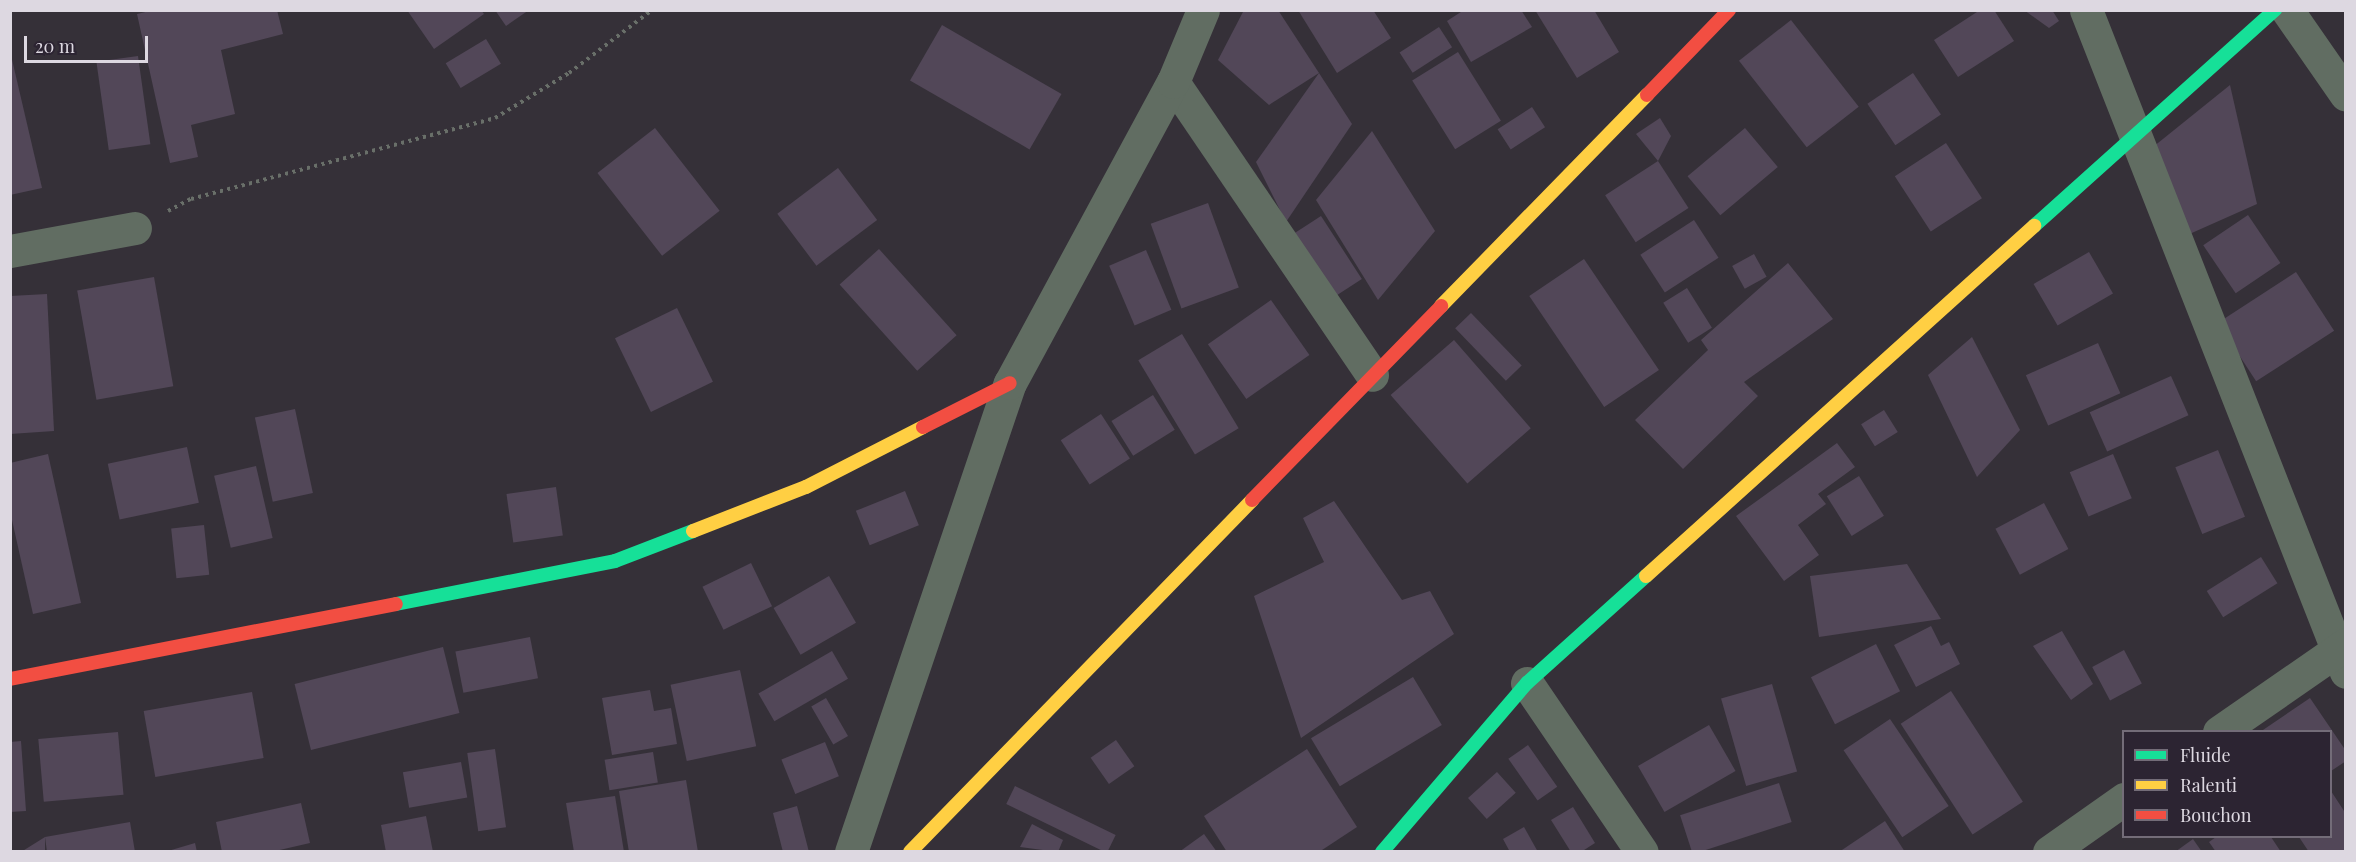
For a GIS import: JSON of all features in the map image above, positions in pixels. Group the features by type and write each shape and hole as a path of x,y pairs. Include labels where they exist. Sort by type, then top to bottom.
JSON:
{"street":[{"path":"851,852 1010,383 1173,82 1203,10"},
{"path":"910,852 1729,10"},
{"path":"2085,10 2133,138 2343,655 2222,730"},
{"path":"1382,852 1527,683 2275,10"},
{"path":"2287,10 2346,94"},
{"path":"1173,82 1372,375"},
{"path":"10,251 135,228"},
{"path":"10,679 615,561 806,487 1010,383"},
{"path":"1527,683 1642,852"},
{"path":"2049,852 2122,800"}],"path":[{"path":"135,228 191,199 495,118 568,74 652,10"}],"building":[{"path":"154,10 277,10 283,34 221,50 235,114 191,125 198,157 170,163 137,14"},
{"path":"407,10 481,10 484,14 434,49"},
{"path":"495,10 529,10 506,26"},
{"path":"1244,10 1278,10 1319,73 1269,105 1218,60"},
{"path":"1298,10 1373,10 1391,38 1337,73"},
{"path":"1464,10 1521,10 1532,27 1471,62 1447,21"},
{"path":"1535,10 1594,10 1619,52 1577,78"},
{"path":"1980,10 1994,10 2014,41 1958,77 1934,40"},
{"path":"2024,10 2052,10 2059,21 2049,28"},
{"path":"1791,20 1859,107 1807,147 1739,61"},
{"path":"942,25 1062,94 1030,149 910,80"},
{"path":"1439,27 1452,47 1413,73 1400,53"},
{"path":"486,39 501,64 461,88 446,63"},
{"path":"10,51 42,188 10,195"},
{"path":"1458,52 1501,121 1455,149 1412,81"},
{"path":"138,56 150,144 109,150 96,62"},
{"path":"1319,73 1352,124 1286,222 1256,162"},
{"path":"1913,73 1941,114 1895,145 1867,104"},
{"path":"2230,85 2257,204 2185,236 2153,147"},
{"path":"1532,107 1545,127 1511,149 1498,129"},
{"path":"1660,118 1671,136 1658,161 1636,134"},
{"path":"655,128 720,211 662,256 597,173"},
{"path":"1745,128 1778,167 1720,215 1688,176"},
{"path":"1372,131 1435,231 1378,300 1316,200"},
{"path":"1946,143 1982,198 1931,232 1895,176"},
{"path":"1658,161 1688,208 1636,242 1605,195"},
{"path":"838,168 877,220 816,266 777,214"},
{"path":"1208,203 1239,288 1181,308 1151,224"},
{"path":"2248,215 2280,263 2236,293 2203,245"},
{"path":"1321,216 1362,279 1333,297 1292,235"},
{"path":"1694,220 1719,258 1665,293 1640,255"},
{"path":"879,249 957,335 917,371 840,284"},
{"path":"1146,250 1171,310 1135,325 1109,266"},
{"path":"2089,252 2113,294 2058,326 2034,284"},
{"path":"1754,254 1767,277 1745,289 1732,266"},
{"path":"1584,259 1659,370 1604,407 1529,296"},
{"path":"1788,263 1833,319 1744,382 1758,396 1683,469 1635,420 1708,350 1701,340"},
{"path":"2296,272 2334,331 2256,381 2218,323"},
{"path":"154,277 173,386 96,400 77,291"},
{"path":"1687,288 1712,328 1688,343 1663,303"},
{"path":"47,294 54,431 10,434 10,296"},
{"path":"1271,300 1309,355 1246,399 1208,344"},
{"path":"677,308 713,382 651,412 615,338"},
{"path":"1471,313 1522,366 1506,381 1455,328"},
{"path":"1182,334 1239,428 1195,455 1138,360"},
{"path":"1972,337 2020,430 1977,477 1928,375"},
{"path":"1454,340 1531,428 1467,483 1391,395"},
{"path":"2098,343 2120,393 2048,425 2026,375"},
{"path":"2171,376 2188,415 2107,451 2090,412"},
{"path":"1153,395 1175,430 1133,456 1111,421"},
{"path":"295,409 313,493 273,502 255,418"},
{"path":"1884,410 1898,432 1875,446 1861,424"},
{"path":"1101,414 1130,458 1090,485 1061,440"},
{"path":"1837,443 1855,467 1818,494 1826,504 1798,525 1819,555 1784,581 1736,516"},
{"path":"187,447 199,503 120,520 108,464"},
{"path":"2218,450 2245,517 2202,534 2175,467"},
{"path":"48,454 81,603 33,614 10,511 10,463"},
{"path":"2113,454 2132,498 2088,517 2070,472"},
{"path":"256,466 273,538 231,548 214,476"},
{"path":"1859,476 1884,516 1852,536 1827,496"},
{"path":"556,487 563,536 513,542 506,494"},
{"path":"905,491 919,525 870,545 856,511"},
{"path":"1334,501 1402,600 1430,591 1454,634 1301,738 1254,596 1324,562 1303,518"},
{"path":"2044,503 2068,549 2020,575 1995,529"},
{"path":"204,525 209,575 176,578 171,528"},
{"path":"2261,557 2277,583 2223,617 2207,591"},
{"path":"751,563 772,606 724,630 702,587"},
{"path":"1907,564 1941,619 1819,637 1810,576"},
{"path":"829,576 856,623 801,655 774,608"},
{"path":"1931,626 1941,646 1949,642 1960,664 1916,687 1894,645"},
{"path":"2062,631 2093,684 2071,700 2033,646"},
{"path":"530,637 538,678 463,693 455,652"},
{"path":"1876,644 1900,691 1835,724 1811,677"},
{"path":"443,647 459,713 311,750 295,684"},
{"path":"2124,650 2142,684 2110,700 2092,667"},
{"path":"832,651 848,679 774,721 758,694"},
{"path":"740,670 756,746 687,761 671,685"},
{"path":"1413,677 1442,725 1340,786 1311,738"},
{"path":"1772,684 1797,771 1746,786 1721,699"},
{"path":"650,690 654,711 671,708 677,744 612,755 602,698"},
{"path":"1951,691 2023,802 1973,834 1901,724"},
{"path":"252,692 264,758 155,777 144,711"},
{"path":"826,698 848,736 833,745 811,706"},
{"path":"2310,698 2332,730 2263,730"},
{"path":"1890,719 1949,806 1902,837 1844,750"},
{"path":"1709,725 1736,771 1664,812 1638,766"},
{"path":"2332,730 2346,751 2346,761 2332,770"},
{"path":"118,732 123,795 44,802 38,739"},
{"path":"1116,740 1134,766 1109,784 1091,758"},
{"path":"21,741 26,811 10,812 10,742"},
{"path":"825,742 839,776 795,794 781,760"},
{"path":"1528,745 1557,787 1538,801 1508,759"},
{"path":"495,749 506,827 478,831 467,753"},
{"path":"1307,749 1357,827 1319,852 1227,852 1204,816"},
{"path":"653,752 658,783 609,790 605,760"},
{"path":"461,762 467,797 409,808 403,772"},
{"path":"1497,772 1516,793 1487,819 1468,798"},
{"path":"686,780 698,852 629,852 619,791"},
{"path":"1779,783 1792,822 1699,852 1692,852 1680,815"},
{"path":"1015,786 1116,835 1107,852 1105,852 1006,804"},
{"path":"2332,793 2346,814 2346,852 2309,852 2300,838 2332,838"},
{"path":"615,796 624,852 574,852 566,803"},
{"path":"301,803 310,843 271,852 222,852 216,822"},
{"path":"797,806 809,852 783,852 773,813"},
{"path":"1573,807 1595,843 1581,852 1571,852 1551,820"},
{"path":"426,816 433,852 386,852 381,825"},
{"path":"1885,821 1905,852 1839,852"},
{"path":"130,822 135,852 47,852 45,837"},
{"path":"1032,824 1063,840 1058,852 1020,847"},
{"path":"1524,827 1538,852 1510,852 1503,839"},
{"path":"1204,834 1217,852 1179,852"},
{"path":"45,837 45,852 21,852"},
{"path":"2215,838 2272,838 2281,852 2216,852 2209,842"},
{"path":"2193,839 2202,852 2175,852"},
{"path":"195,843 197,852 168,852 168,851"}],"traffic: fast":[{"path":"2034,226 2275,10"},
{"path":"396,604 615,561 693,531"},
{"path":"1382,852 1527,683 1646,576"}],"traffic: slow":[{"path":"1441,306 1647,95"},
{"path":"1646,576 2034,226"},
{"path":"693,531 806,487 923,427"},
{"path":"910,852 1252,500"}],"traffic: jam":[{"path":"1647,95 1729,10"},
{"path":"1252,500 1441,306"},
{"path":"923,427 1010,383"},
{"path":"10,679 396,604"}]}
